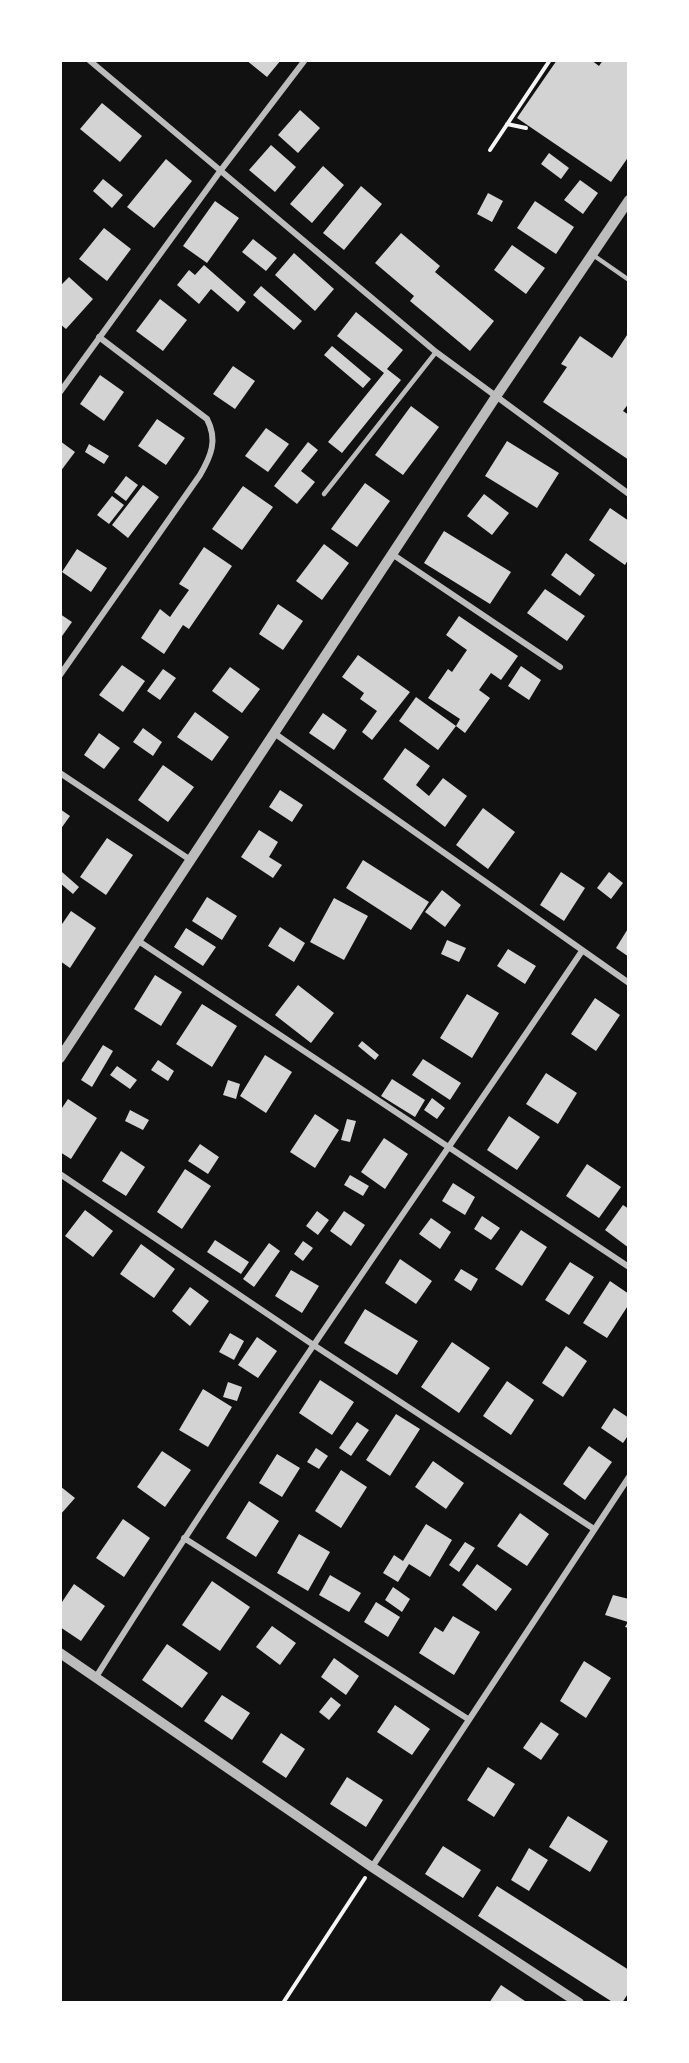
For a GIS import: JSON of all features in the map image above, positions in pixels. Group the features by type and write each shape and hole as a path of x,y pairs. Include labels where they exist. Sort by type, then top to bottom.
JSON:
{"street":[{"path":"89,60 435,352 629,494"},
{"path":"60,392 221,170 305,60"},
{"path":"60,1058 189,859 629,200"},
{"path":"60,675 200,475 213,445 213,431 207,419 99,338"},
{"path":"392,554 560,667"},
{"path":"274,733 629,983"},
{"path":"60,773 189,859"},
{"path":"137,939 629,1267"},
{"path":"96,1677 184,1538 312,1344 450,1147 582,951"},
{"path":"60,1174 312,1344 594,1528"},
{"path":"372,1867 629,1477"},
{"path":"184,1538 468,1719"},
{"path":"60,1653 372,1867 579,2003"}],"lane":[{"path":"592,255 629,280"},
{"path":"324,494 435,352"}],"path":[{"path":"490,150 550,60"},
{"path":"507,124 526,128"},
{"path":"283,2003 372,1867"}],"building":[{"path":"246,60 281,60 267,77"},
{"path":"557,60 591,60 599,66 603,60 629,60 629,156 611,182 517,118"},
{"path":"102,103 142,136 120,162 80,129"},
{"path":"300,110 320,128 298,153 278,135"},
{"path":"271,145 296,167 275,192 249,170"},
{"path":"549,153 569,168 561,179 541,164"},
{"path":"166,159 192,181 154,228 127,207"},
{"path":"323,166 344,185 312,223 290,204"},
{"path":"103,179 123,195 112,208 93,191"},
{"path":"580,180 598,193 583,214 564,200"},
{"path":"361,186 382,204 344,250 323,233"},
{"path":"488,193 503,201 492,222 477,214"},
{"path":"215,201 239,218 207,263 183,246"},
{"path":"535,201 574,227 556,254 517,228"},
{"path":"104,228 131,249 107,281 79,259"},
{"path":"401,233 440,266 435,272 494,321 470,351 410,301 414,296 375,263"},
{"path":"253,239 277,258 266,271 242,252"},
{"path":"512,245 545,268 526,294 494,270"},
{"path":"294,253 334,289 315,311 275,275"},
{"path":"204,265 246,302 238,312 211,289 199,304 177,285 189,270 195,275"},
{"path":"69,277 93,299 66,329 60,324 60,286"},
{"path":"261,286 302,321 294,330 253,295"},
{"path":"160,299 187,320 163,351 136,331"},
{"path":"356,312 403,350 387,369 401,380 342,453 328,442 384,373 337,336"},
{"path":"629,332 629,403 623,411 629,415 629,460 543,402 567,367 561,364 580,336 612,358"},
{"path":"332,346 371,379 363,388 324,355"},
{"path":"233,366 255,381 235,409 213,394"},
{"path":"100,375 124,392 104,421 80,404"},
{"path":"411,406 439,427 403,475 375,455"},
{"path":"157,419 185,438 166,465 138,446"},
{"path":"266,428 289,444 268,472 245,456"},
{"path":"60,441 75,452 60,472"},
{"path":"507,441 559,473 537,508 485,476"},
{"path":"308,442 318,450 301,471 315,482 297,504 274,486"},
{"path":"89,444 109,456 104,464 85,452"},
{"path":"126,476 138,485 126,501 114,492"},
{"path":"365,483 390,501 357,547 331,529"},
{"path":"143,485 159,497 128,538 112,525"},
{"path":"243,486 273,507 242,550 212,529"},
{"path":"484,494 509,513 492,535 467,516"},
{"path":"112,496 124,505 109,524 97,515"},
{"path":"610,508 629,521 629,558 625,565 589,540"},
{"path":"444,531 511,572 490,604 424,563"},
{"path":"324,544 349,563 322,600 296,581"},
{"path":"204,547 232,566 189,629 183,625 164,654 141,638 160,609 170,617 189,590 179,584"},
{"path":"77,549 107,568 91,592 62,572"},
{"path":"566,553 595,575 580,596 551,575"},
{"path":"545,589 585,616 567,641 527,613"},
{"path":"278,604 303,621 283,650 259,634"},
{"path":"60,614 72,622 60,639"},
{"path":"459,616 518,656 501,680 491,673 479,690 490,698 465,733 456,726 460,719 428,698 448,669 452,672 467,650 446,635"},
{"path":"358,655 410,692 372,740 362,732 377,711 360,699 364,693 342,677"},
{"path":"122,665 145,681 123,712 99,695"},
{"path":"521,666 541,680 529,700 508,686"},
{"path":"230,667 260,689 242,713 212,691"},
{"path":"163,669 176,678 160,700 147,691"},
{"path":"416,697 456,726 438,750 399,721"},
{"path":"195,712 229,737 212,761 177,737"},
{"path":"323,713 347,730 334,750 309,733"},
{"path":"143,728 162,742 153,756 133,742"},
{"path":"99,733 120,748 104,769 84,755"},
{"path":"405,748 430,766 416,785 429,796 443,778 467,796 445,827 383,779"},
{"path":"163,765 194,787 168,822 138,800"},
{"path":"280,790 303,805 292,822 269,807"},
{"path":"483,808 515,832 488,869 456,845"},
{"path":"60,809 70,816 60,830"},
{"path":"259,830 278,842 269,857 282,865 273,878 241,857"},
{"path":"107,838 133,855 106,895 80,877"},
{"path":"363,860 429,902 411,930 346,888"},
{"path":"62,872 79,887 73,894 60,883"},
{"path":"561,872 585,888 564,921 540,905"},
{"path":"609,872 623,883 611,899 597,888"},
{"path":"442,890 461,905 445,927 425,912"},
{"path":"207,897 237,916 222,940 192,921"},
{"path":"334,898 368,916 344,960 310,942"},
{"path":"71,911 96,928 70,968 60,961 60,927"},
{"path":"280,927 305,943 294,962 268,946"},
{"path":"629,927 629,957 616,948"},
{"path":"186,928 216,947 203,966 174,947"},
{"path":"447,940 466,948 459,962 441,954"},
{"path":"508,949 536,966 525,984 497,966"},
{"path":"155,975 182,992 161,1026 134,1009"},
{"path":"298,985 334,1013 311,1043 275,1015"},
{"path":"467,994 499,1013 472,1058 440,1038"},
{"path":"595,998 620,1015 596,1051 571,1034"},
{"path":"202,1004 237,1026 212,1067 176,1044"},
{"path":"362,1041 379,1055 375,1060 358,1046"},
{"path":"103,1045 113,1051 92,1087 81,1080"},
{"path":"265,1055 292,1072 266,1113 240,1096"},
{"path":"423,1059 461,1083 450,1100 412,1075"},
{"path":"158,1060 174,1071 168,1081 151,1070"},
{"path":"117,1066 137,1080 130,1089 110,1075"},
{"path":"546,1073 577,1093 558,1124 526,1104"},
{"path":"392,1079 425,1100 415,1117 381,1096"},
{"path":"228,1080 240,1084 236,1099 223,1095"},
{"path":"432,1098 445,1108 437,1119 424,1110"},
{"path":"68,1099 97,1118 71,1159 60,1152 60,1111"},
{"path":"130,1110 149,1120 143,1130 125,1121"},
{"path":"315,1114 339,1130 315,1168 290,1152"},
{"path":"509,1116 540,1137 517,1170 487,1150"},
{"path":"347,1119 356,1121 350,1142 341,1140"},
{"path":"384,1138 408,1154 385,1189 361,1172"},
{"path":"200,1144 219,1157 208,1174 188,1161"},
{"path":"121,1151 145,1167 126,1196 102,1181"},
{"path":"587,1164 621,1187 599,1218 566,1196"},
{"path":"185,1169 211,1186 182,1229 157,1212"},
{"path":"350,1175 369,1186 363,1196 344,1185"},
{"path":"453,1183 475,1197 465,1215 442,1201"},
{"path":"623,1205 629,1209 629,1248 605,1230"},
{"path":"85,1210 113,1231 93,1257 65,1236"},
{"path":"317,1211 329,1220 318,1235 306,1226"},
{"path":"344,1211 365,1225 351,1246 330,1231"},
{"path":"482,1216 500,1228 491,1240 474,1229"},
{"path":"431,1218 451,1232 440,1249 419,1234"},
{"path":"521,1230 547,1247 522,1286 495,1269"},
{"path":"215,1240 249,1262 241,1274 207,1252"},
{"path":"303,1241 313,1248 303,1261 294,1254"},
{"path":"269,1243 280,1251 254,1287 243,1279"},
{"path":"141,1244 175,1269 154,1298 120,1274"},
{"path":"400,1259 432,1281 416,1304 385,1283"},
{"path":"570,1262 594,1277 569,1315 545,1300"},
{"path":"461,1269 478,1279 471,1291 454,1280"},
{"path":"291,1270 319,1286 302,1313 275,1296"},
{"path":"610,1281 629,1294 629,1304 607,1338 583,1323"},
{"path":"190,1287 209,1301 190,1326 172,1311"},
{"path":"365,1309 418,1341 397,1375 344,1343"},
{"path":"230,1333 244,1341 234,1360 219,1352"},
{"path":"257,1337 277,1351 258,1378 238,1365"},
{"path":"452,1342 490,1368 459,1413 421,1387"},
{"path":"566,1346 587,1361 563,1397 542,1383"},
{"path":"320,1380 354,1402 332,1435 299,1413"},
{"path":"507,1381 534,1400 511,1435 483,1416"},
{"path":"228,1382 242,1387 237,1401 223,1397"},
{"path":"203,1389 232,1407 208,1447 179,1430"},
{"path":"614,1408 629,1418 629,1434 623,1443 601,1428"},
{"path":"396,1414 420,1429 390,1476 366,1460"},
{"path":"357,1422 369,1430 351,1456 339,1448"},
{"path":"589,1446 612,1462 585,1500 563,1484"},
{"path":"316,1448 328,1456 319,1469 307,1462"},
{"path":"162,1451 191,1470 165,1507 137,1487"},
{"path":"277,1454 300,1468 282,1497 259,1483"},
{"path":"433,1461 464,1483 446,1509 415,1487"},
{"path":"341,1470 367,1487 341,1528 315,1511"},
{"path":"60,1486 75,1498 60,1515"},
{"path":"249,1501 279,1521 256,1557 226,1538"},
{"path":"520,1513 549,1534 527,1566 497,1546"},
{"path":"123,1519 150,1538 124,1577 96,1558"},
{"path":"426,1524 452,1540 430,1577 409,1564 398,1582 383,1573 394,1555 403,1561"},
{"path":"299,1534 330,1552 308,1591 277,1573"},
{"path":"465,1542 475,1548 459,1572 449,1565"},
{"path":"477,1564 512,1589 496,1611 462,1585"},
{"path":"330,1575 361,1593 349,1612 319,1595"},
{"path":"212,1581 250,1607 220,1651 182,1625"},
{"path":"74,1584 105,1606 81,1641 60,1627 60,1605"},
{"path":"393,1587 410,1599 402,1612 385,1600"},
{"path":"613,1595 629,1599 629,1628 625,1627 628,1622 605,1615"},
{"path":"376,1602 400,1617 388,1637 364,1622"},
{"path":"453,1616 480,1632 454,1675 419,1653 435,1627 443,1632"},
{"path":"272,1626 296,1643 280,1665 256,1647"},
{"path":"167,1644 208,1673 182,1708 142,1680"},
{"path":"334,1658 359,1676 346,1695 321,1677"},
{"path":"584,1661 611,1678 586,1718 560,1701"},
{"path":"222,1695 250,1713 232,1740 204,1721"},
{"path":"331,1697 341,1705 329,1720 319,1712"},
{"path":"395,1705 430,1729 412,1755 377,1732"},
{"path":"541,1722 559,1734 541,1760 523,1748"},
{"path":"281,1733 305,1749 286,1778 262,1762"},
{"path":"488,1767 515,1784 494,1817 467,1800"},
{"path":"347,1777 383,1800 366,1827 330,1804"},
{"path":"568,1816 608,1841 590,1872 549,1847"},
{"path":"443,1846 481,1870 463,1898 425,1874"},
{"path":"529,1848 548,1860 529,1891 511,1880"},
{"path":"497,1886 629,1970 629,1992 622,2003 614,2003 478,1916"},
{"path":"501,1985 528,2003 489,2003"}]}
